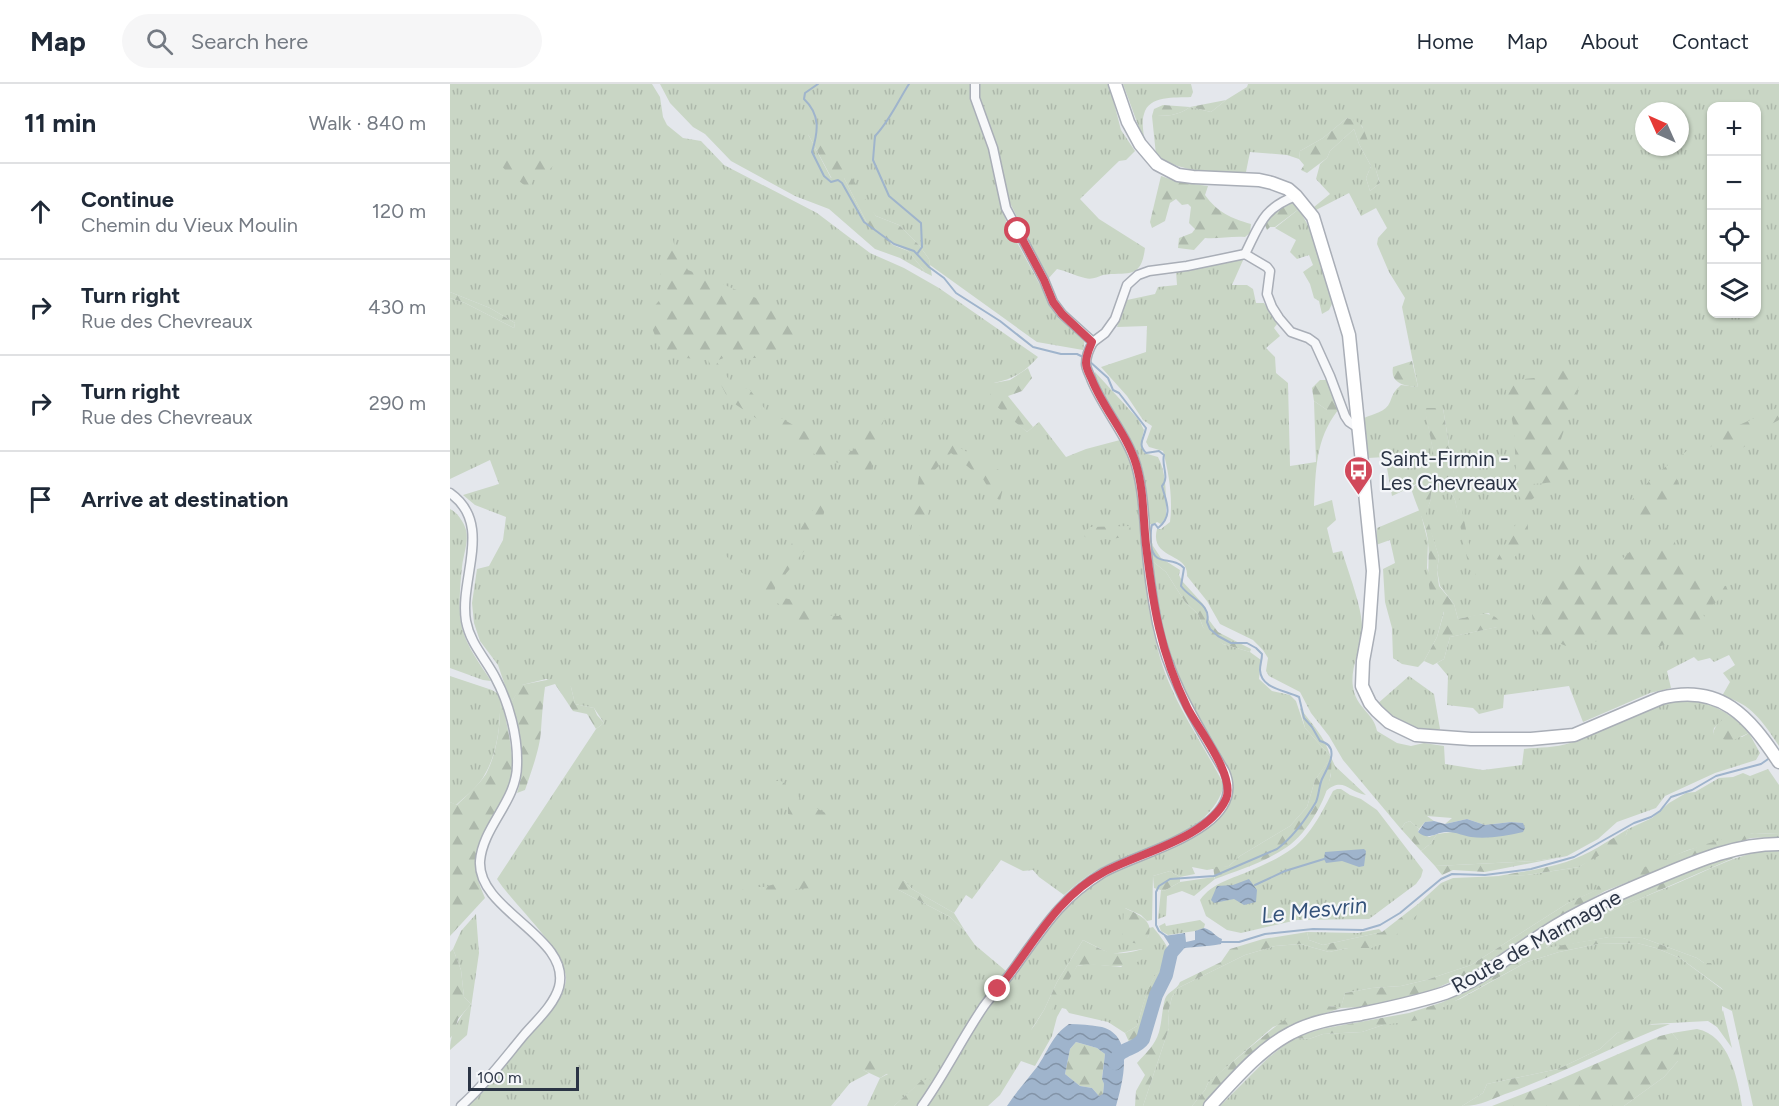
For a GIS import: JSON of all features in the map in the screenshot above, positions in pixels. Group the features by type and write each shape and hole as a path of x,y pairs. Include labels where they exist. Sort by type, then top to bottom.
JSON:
{"main road":[{"path":"1115,84 1128,122 1140,144 1150,158 1166,170 1178,175 1193,177 1259,180 1288,189 1313,217 1349,334 1372,571 1369,628 1362,668 1362,686 1370,703 1389,722 1416,735 1431,738 1531,739 1558,738 1582,732 1661,698 1689,695 1725,704 1746,717 1763,736 1776,757"},
{"name":"Route de Marmagne","path":"1210,1106 1264,1052 1277,1041 1297,1030 1318,1022 1395,1007 1447,992 1487,971 1562,922 1629,889 1744,846 1779,844"}],"street":[{"path":"975,84 975,98 993,148 1006,208 1053,302 1062,314 1092,342"},
{"path":"1245,254 1270,209 1296,196"},
{"path":"922,1106 940,1081 985,1005 1064,902 1102,873 1181,839 1196,830 1220,808 1228,793 1228,779 1187,707 1161,644 1146,545 1143,495 1136,465 1131,450 1094,387 1087,358 1092,342 1106,333 1115,319 1127,285 1138,275 1149,271 1245,254 1267,267 1269,271 1267,294 1272,307 1291,333 1308,338 1315,343 1345,416 1358,428"},
{"path":"450,493 465,507 470,518 473,540 465,600 467,623 472,641 495,677 505,700 512,720 517,764 516,779 481,850 482,876 486,887 494,897 553,955 560,978 559,987 548,1006 476,1092 461,1106"},
{"path":"450,502 465,507"}],"green space":[{"path":"450,84 652,84 660,97 663,117 667,125 683,138 701,141 724,165 817,213 870,253 904,268 939,288 1038,357 1018,374 994,383 1017,423 1027,432 1039,422 1066,457 1120,440 1127,454 1133,468 1139,496 1142,555 1150,615 1163,668 1178,703 1224,785 1216,803 1189,829 1171,839 1097,870 1064,895 1033,870 1023,871 1001,860 972,899 966,895 954,913 912,889 904,880 897,889 950,917 965,931 975,945 1006,971 969,1021 935,1082 915,1087 894,1106 867,1106 880,1078 888,1074 863,1070 869,1073 850,1083 831,1106 468,1106 484,1091 562,995 566,981 565,970 559,957 497,879 596,729 604,723 594,708 575,704 571,687 546,679 522,685 511,703 498,665 480,641 474,623 472,603 477,569 489,566 503,540 506,517 475,505 463,495 499,484 490,460 450,479 450,298 465,303 514,328 515,323 490,308 450,292"},
{"path":"660,84 970,84 974,111 988,144 1007,224 1058,318 1085,339 1083,350 1037,342 930,265 929,259 919,245 899,225 876,216 808,134 831,178 844,178 867,223 893,245 908,251 926,273 900,258 875,249 829,209 795,196 731,161 670,103"},
{"path":"980,84 1109,84 1121,130 1135,151 1126,160 1119,161 1080,199 1099,219 1145,248 1140,266 1136,270 1090,279 1057,269 1048,279 1009,201 998,150 978,91"},
{"path":"1123,84 1191,84 1193,92 1191,97 1163,99 1151,103 1144,114 1145,144"},
{"path":"1248,84 1779,84 1779,746 1762,721 1749,709 1741,703 1722,696 1730,682 1723,673 1735,665 1729,655 1714,662 1710,658 1698,661 1694,657 1667,671 1671,688 1650,693 1583,722 1569,686 1504,695 1503,708 1479,714 1473,708 1447,705 1448,676 1437,663 1444,659 1450,637 1497,627 1489,613 1458,619 1454,604 1440,586 1437,570 1439,557 1425,514 1430,502 1432,486 1445,480 1455,500 1463,532 1443,408 1425,409 1440,474 1392,496 1385,457 1368,458 1364,418 1386,408 1401,385 1418,387 1402,307 1405,298 1389,272 1377,244 1378,238 1387,228 1376,208 1361,216 1349,193 1316,210 1314,207 1330,194 1316,179 1320,164 1327,158 1330,151 1354,129 1371,166 1366,178 1370,191 1380,183 1362,126 1347,118 1323,138 1300,151 1299,159 1287,155 1250,152 1246,172 1211,172 1188,169 1156,155 1152,116 1176,114 1190,107 1211,112 1247,87"},
{"path":"1226,100 1211,112 1190,107"},
{"path":"1163,105 1190,107 1176,114 1152,116 1154,109"},
{"path":"1347,118 1360,124 1369,143 1380,183 1370,191 1366,178 1371,166 1354,129 1330,151 1327,158 1307,173 1301,170 1304,165 1299,159 1300,151 1323,138"},
{"path":"814,129 822,131 876,216 899,225 919,245 929,259 932,276 926,273 908,251 875,235 844,178 832,179 808,134"},
{"path":"547,155 554,165 547,172 539,171 528,188 501,165 503,158"},
{"path":"1161,176 1179,182 1208,186 1205,195 1210,201 1225,214 1251,224 1250,233 1245,237 1205,238 1194,250 1178,248 1179,238 1192,233 1195,229 1189,223 1191,207 1188,204 1182,205 1176,199 1170,203 1165,221 1152,228 1150,222"},
{"path":"1292,202 1299,209 1275,227 1267,230 1265,225 1275,210"},
{"path":"1299,209 1311,231 1333,302 1329,310 1322,314 1319,301 1314,298 1303,272 1313,265 1309,255 1297,259 1290,252 1296,240 1275,228"},
{"path":"665,234 672,235 674,244 688,270 761,300 794,320 802,330 771,355 758,358 729,356 716,361 730,381 750,390 768,413 831,446 852,451 864,441 878,405 886,413 872,472 844,465 809,452 797,441 772,429 729,400 708,360 663,356 647,315 668,290 660,284"},
{"path":"1244,258 1232,285 1247,285 1253,289 1256,303 1264,303 1277,324 1274,328 1280,336 1266,348 1275,357 1276,373 1288,383 1290,466 1316,462 1314,401 1327,410 1338,410 1330,421 1318,456 1314,506 1332,500 1336,520 1327,528 1333,553 1342,551 1362,623 1352,680 1353,687 1358,700 1372,719 1377,731 1397,743 1411,746 1424,743 1444,746 1445,764 1483,770 1522,765 1524,749 1565,745 1649,708 1668,702 1688,701 1709,705 1729,715 1714,728 1713,734 1742,737 1749,733 1760,753 1756,760 1715,773 1665,796 1656,808 1617,822 1598,839 1567,856 1535,861 1435,866 1421,851 1437,834 1522,823 1485,825 1467,819 1445,824 1452,818 1427,816 1434,821 1425,822 1419,829 1410,821 1405,823 1401,829 1343,760 1329,736 1311,713 1300,692 1269,676 1266,671 1268,658 1263,650 1253,640 1220,624 1207,601 1187,576 1186,568 1159,546 1156,539 1157,529 1161,529 1170,522 1171,513 1170,486 1163,451 1149,447 1146,442 1152,426 1143,420 1127,396 1101,367 1146,352 1147,326 1117,327 1127,300 1155,294 1158,287 1177,285 1176,271"},
{"path":"450,292 490,308 515,323 514,328 465,303 450,298"},
{"path":"1412,361 1418,387 1396,381 1393,373 1393,367"},
{"path":"1028,368 1032,378 1022,391 1008,396 1033,427 1027,432 995,405 990,395 994,383 1010,380"},
{"path":"1556,370 1578,371 1580,382 1559,445 1569,469 1563,478 1533,484 1535,497 1525,505 1517,493 1514,430 1506,391 1516,380 1543,377"},
{"path":"1095,372 1139,420 1144,430 1141,442 1144,453 1158,457 1165,486 1166,517 1161,524 1148,523 1145,492 1095,379"},
{"path":"1320,380 1327,380 1338,410 1327,410 1314,401 1312,388"},
{"path":"1779,407 1779,420 1745,438 1747,445 1731,455 1728,448 1713,445 1675,474 1680,489 1657,509 1651,529 1643,529 1629,503 1656,474 1695,445"},
{"path":"1424,408 1443,408 1452,464 1477,581 1469,568 1455,500 1445,480 1432,486 1426,514 1439,557 1437,570 1439,586 1454,604 1458,619 1486,614 1499,621 1498,627 1450,637 1444,659 1433,665 1424,661 1437,637 1444,612 1432,597 1428,580 1427,535 1411,488 1439,474"},
{"path":"953,444 999,470 1005,480 1000,501 992,494 983,479 951,453 932,473 924,535 914,536 911,532 919,476"},
{"path":"818,503 824,504 820,524 807,547 775,587 775,596 793,600 810,610 833,616 860,616 864,622 814,619 794,623 784,618 798,613 749,590 709,549 715,544 742,573 758,581 767,575 783,556"},
{"path":"1525,505 1528,527 1527,548 1518,553 1505,569 1497,559 1511,531 1520,519"},
{"path":"450,509 462,521 467,534 460,590 462,628 470,649 491,681 450,668"},
{"path":"1420,510 1428,542 1427,568 1444,611 1437,637 1424,661 1418,667 1402,664 1393,658 1392,628 1385,602 1383,569 1395,563 1390,540 1376,545 1377,528"},
{"path":"1130,526 1131,531 1127,536 1117,538 1090,538 1085,537 1083,533 1090,527"},
{"path":"1665,528 1673,535 1680,562 1703,573 1708,582 1726,586 1728,591 1703,614 1706,620 1690,636 1655,648 1638,648 1643,634 1566,646 1542,636 1534,628 1532,615 1560,566 1619,562 1636,546 1651,554 1660,553"},
{"path":"1148,530 1153,546 1161,558 1180,570 1179,575 1182,581 1203,604 1209,620 1218,632 1251,649 1250,652 1223,644 1209,635 1198,614 1185,602 1166,572 1151,560"},
{"path":"1151,560 1166,572 1185,602 1198,614 1203,627 1223,644 1250,652 1261,660 1259,679 1272,691 1290,695 1296,701 1305,728 1331,757 1335,766 1366,795 1342,785 1326,791 1331,775 1330,759 1315,780 1307,807 1290,826 1240,856 1229,866 1207,870 1192,867 1195,874 1180,877 1170,871 1153,876 1152,920 1147,921 1141,915 1125,908 1148,938 1149,928 1153,927 1168,951 1166,962 1155,976 1144,1000 1137,1026 1125,1033 1108,1022 1069,1013 1062,1008 1052,1036 1035,1066 1021,1061 1000,1095 988,1106 925,1106 943,1082 986,1009 1045,929 1061,912 1103,877 1188,839 1223,811 1229,801 1233,789 1228,768 1201,726 1182,689 1162,640","holes":["1083,940 1111,954 1143,949 1121,967 1090,964 1077,966 1060,995 1031,1030"]},
{"path":"450,676 492,690 500,695 498,736 493,756 479,783 456,805 450,802"},
{"path":"1409,676 1434,694 1440,729 1423,730 1405,725 1376,705"},
{"path":"562,677 571,687 575,704 594,708 604,723 596,729 587,714 573,711 555,684 545,687 537,753 525,790 517,793 522,759 511,703 521,685"},
{"path":"500,695 513,763 511,782 477,851 477,876 485,898 450,936 450,802 457,805 486,774 498,736"},
{"path":"1300,708 1321,736 1330,756 1305,728"},
{"path":"1729,715 1743,724 1749,733 1729,742 1713,734 1717,725"},
{"path":"1330,758 1330,779 1326,792 1313,819 1296,840 1270,857 1215,879 1213,867 1229,866 1240,856 1290,826 1307,807 1315,780"},
{"path":"1768,769 1779,785 1779,834 1754,833 1688,850 1648,867 1568,903 1471,965 1401,986 1345,993 1341,1008 1331,1006 1273,1027 1208,1083 1192,1106 1143,1106 1169,1028 1168,1013 1172,997 1178,988 1245,955 1275,946 1300,944 1329,952 1348,948 1371,948 1419,912 1418,904 1441,883 1453,878 1527,875 1579,867 1626,835 1628,829 1652,818 1669,803 1686,793 1695,792 1719,778 1733,777 1743,773 1750,776"},
{"path":"767,781 781,781 802,801 830,815 836,821 829,826 788,814 788,802"},
{"path":"1337,789 1361,799 1377,810 1423,870 1416,884 1369,919 1297,920 1241,933 1227,930 1206,916 1200,900 1205,894 1217,885 1268,863 1293,848 1311,829 1333,791"},
{"path":"1410,821 1419,829 1418,832 1429,837 1437,834 1421,851 1401,829 1405,823"},
{"path":"1628,829 1621,843 1579,867 1527,875 1493,877 1566,862 1590,852"},
{"path":"1754,833 1779,834 1779,837 1751,838 1605,891 1547,924 1475,971 1428,992 1403,1000 1364,1007 1341,1008 1303,1021 1249,1059 1204,1106 1192,1106 1208,1083 1283,1021 1303,1010 1314,1007 1341,1007 1345,993 1401,986 1471,965 1568,903 1596,890 1598,886 1694,848"},
{"path":"1779,849 1779,1106 1753,1106 1732,1011 1722,1006 1732,1048 1717,1027 1708,1021 1652,1024 1617,1033 1600,1049 1558,1069 1487,1084 1483,1093 1462,1106 1220,1106 1268,1058 1293,1038 1309,1039 1323,1034 1362,1032 1460,999 1527,962 1559,952 1598,944 1637,943 1680,958 1723,990 1704,963 1697,958 1643,938 1609,937 1545,949 1593,920 1627,904 1716,866 1753,853"},
{"path":"1567,856 1485,872 1453,870 1442,875 1435,866 1535,861"},
{"path":"1736,857 1568,932 1546,948 1609,937 1643,938 1697,958 1704,963 1711,963 1724,990 1680,958 1656,948 1637,943 1598,944 1559,952 1527,962 1420,1020 1383,1025 1362,1032 1323,1034 1309,1039 1293,1038 1321,1029 1409,1013 1443,1002 1520,958 1568,925 1630,895 1712,861"},
{"path":"1170,871 1180,877 1180,882 1164,891 1154,888 1153,876"},
{"path":"812,874 826,887 788,889 757,895 742,890 750,887 764,887"},
{"path":"1214,877 1215,879 1194,896 1182,891 1167,896 1166,916 1158,919 1161,890 1164,891 1180,882"},
{"path":"904,880 912,889 954,913 965,931 950,917 897,889 898,883"},
{"path":"1418,904 1420,912 1390,941 1371,948 1348,948 1329,952 1300,944 1275,946 1245,955 1178,988 1172,997 1168,1013 1169,1028 1143,1106 1135,1106 1136,1091 1145,1075 1137,1063 1155,1041 1160,1028 1165,999 1180,982 1221,962 1230,949 1263,939 1307,932 1309,940 1323,945 1382,932"},
{"path":"1124,908 1142,917 1149,925 1150,930 1144,944 1122,942"},
{"path":"476,914 479,953 467,1035 450,1050 456,1026 471,1004 464,997 461,970 453,949 461,931"},
{"path":"1200,920 1205,924 1204,928 1168,935 1161,931 1159,926 1165,923 1166,926"},
{"path":"1379,929 1382,932 1323,945 1309,940 1307,932 1358,933"},
{"path":"1083,940 1112,953 1143,949 1148,955 1139,961 1122,966 1077,966 1042,1027 1031,1031 1057,982"},
{"path":"453,949 461,970 464,997 471,1004 458,1019 454,1034 450,1038 450,952"},
{"path":"1169,954 1167,971 1147,1015 1143,1045 1133,1051 1125,1033 1137,1026 1150,986"},
{"path":"1670,1024 1531,1084 1482,1103 1462,1106 1483,1093 1487,1084 1558,1069 1600,1049 1617,1033 1640,1025"},
{"path":"1697,1029 1708,1033 1724,1049 1738,1083 1742,1106 1624,1106 1664,1077 1678,1061 1678,1040 1672,1033"},
{"path":"1672,1033 1678,1040 1678,1061 1664,1077 1624,1106 1492,1106 1660,1036"},
{"path":"1076,1042 1097,1048 1105,1054 1103,1094 1099,1096 1092,1088 1080,1086 1065,1074 1070,1049"},
{"path":"868,1049 874,1049 886,1058 891,1071 880,1078 863,1070 858,1073 856,1070"},
{"path":"927,1079 935,1082 918,1106 894,1106 920,1082"}],"water":[{"path":"1467,819 1485,825 1523,823 1525,828 1523,832 1484,838 1448,832 1426,836 1418,832 1425,822 1434,821 1445,824"},
{"path":"1364,849 1366,851 1364,866 1359,867 1342,861 1326,863 1324,859 1325,852"},
{"path":"1249,879 1257,890 1256,902 1244,905 1234,899 1214,903 1211,900 1217,886 1233,885"},
{"path":"1204,928 1222,939 1221,944 1177,950 1171,947 1164,936 1185,933 1186,942 1195,940 1195,931"},
{"path":"1069,1024 1102,1027 1112,1032 1119,1040 1124,1061 1116,1106 1007,1106 1037,1067 1054,1038","holes":["1076,1042 1097,1048 1105,1054 1103,1094 1099,1096 1092,1088 1080,1086 1065,1074 1070,1049"]}],"waterway":[{"path":"818,84 805,93 804,99 813,111 817,124 812,152 824,176 831,182 838,180 842,183 864,222 894,244 914,251 929,267 944,278 956,293 1000,321 1033,347 1083,357"},
{"path":"909,84 889,118 875,136 873,160 889,196 921,223 922,247 917,254"},
{"path":"1088,360 1108,378 1113,390 1119,393 1146,428 1142,444 1143,450 1146,453 1159,451 1164,455 1165,479 1162,486 1168,508 1163,523 1158,528 1155,524 1152,525 1153,552 1160,559 1174,562 1184,568 1181,586 1203,606 1208,616 1207,622 1210,629 1231,643 1247,643 1262,654 1261,676 1269,685 1299,697 1304,718 1320,741 1330,747 1331,752 1330,763 1321,782 1316,802 1299,827 1277,849 1214,876 1170,879 1159,886 1156,892 1156,925 1159,931 1166,936"},
{"name":"Le Mesvrin","path":"1219,942 1239,942 1265,934 1313,929 1363,930 1380,925 1400,913 1441,879 1452,874 1485,875 1531,869 1574,857 1634,823 1651,817 1660,811 1671,797 1692,790 1716,776 1761,764 1771,757"},
{"path":"1255,885 1285,871 1324,859"},
{"name":"Le Mesvrin","path":"1115,1063 1120,1054 1136,1046 1143,1039 1156,995 1166,975 1171,953 1178,945"}],"place":[{"name":"Saint-Firmin - Les Chevreaux","path":"1359,496"}],"route":[{"path":"998,989 1048,920 1064,902 1102,873 1181,839 1196,830 1220,808 1225,801 1229,787 1224,771 1187,707 1161,644 1146,545 1140,480 1131,450 1094,387 1086,366 1087,354 1092,342 1062,314 1053,302 1018,231"}]}
